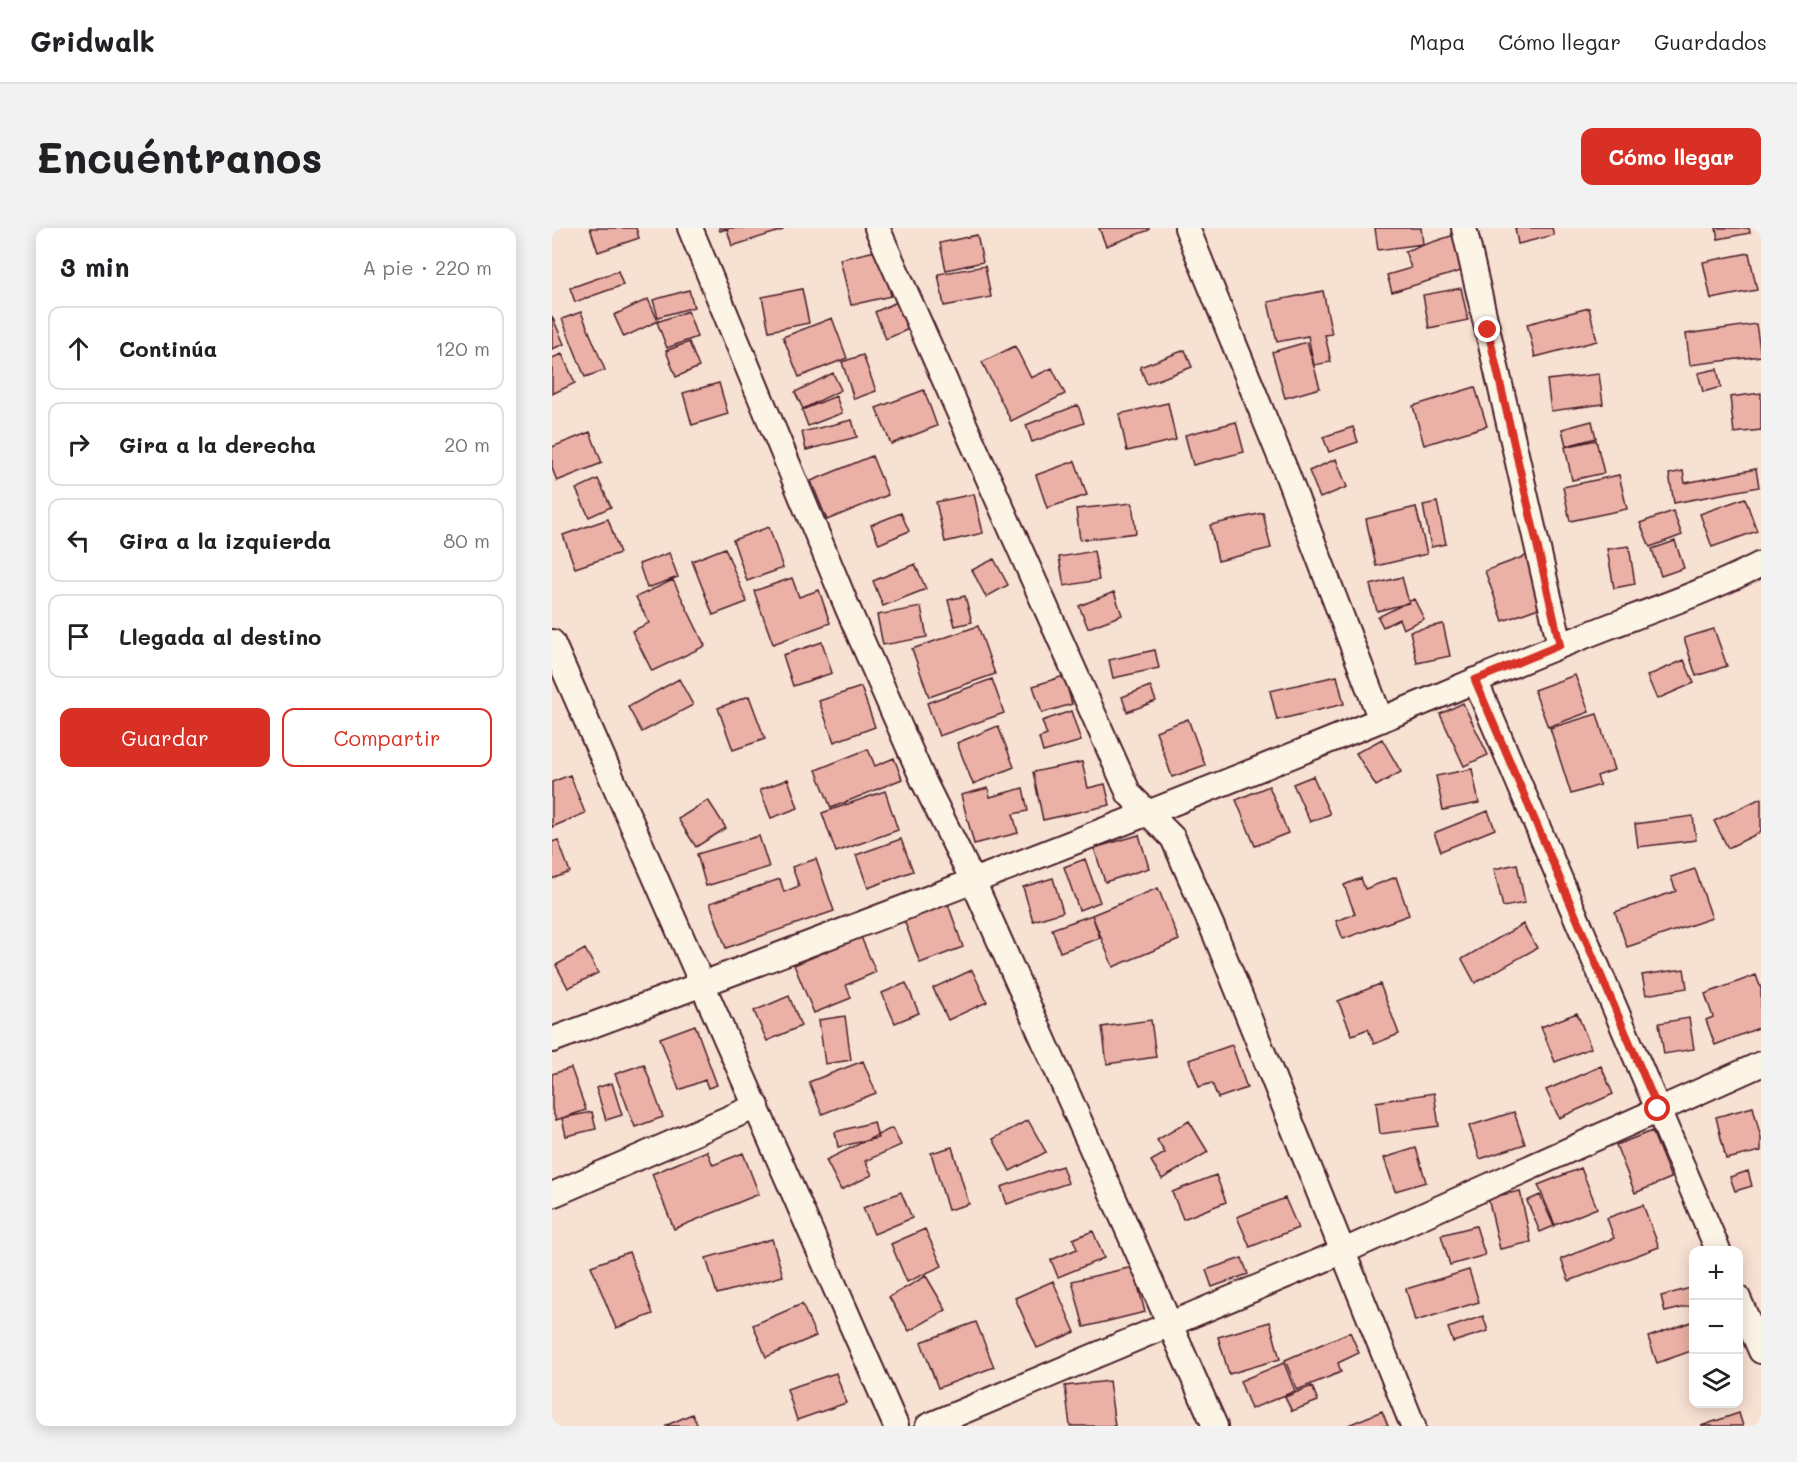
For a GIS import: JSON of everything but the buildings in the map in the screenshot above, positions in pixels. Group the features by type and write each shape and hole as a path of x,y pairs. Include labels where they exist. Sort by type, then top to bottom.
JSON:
{"street":[{"path":"690,228 848,609 924,782 973,881 1215,1426"},
{"path":"877,228 1129,794 1173,838 1216,936 1413,1426"},
{"path":"1187,228 1285,469 1381,720"},
{"path":"1464,228 1560,645"},
{"path":"552,1040 820,941 973,881 1381,720 1560,645 1729,580 1761,564"},
{"path":"552,642 896,1426"},
{"path":"1475,680 1716,1246"},
{"path":"928,1426 1344,1251 1761,1064"},
{"path":"552,1195 757,1106"},
{"path":"1739,1300 1761,1351"}],"route":[{"path":"1488,330 1560,645 1475,680 1658,1109"}]}
